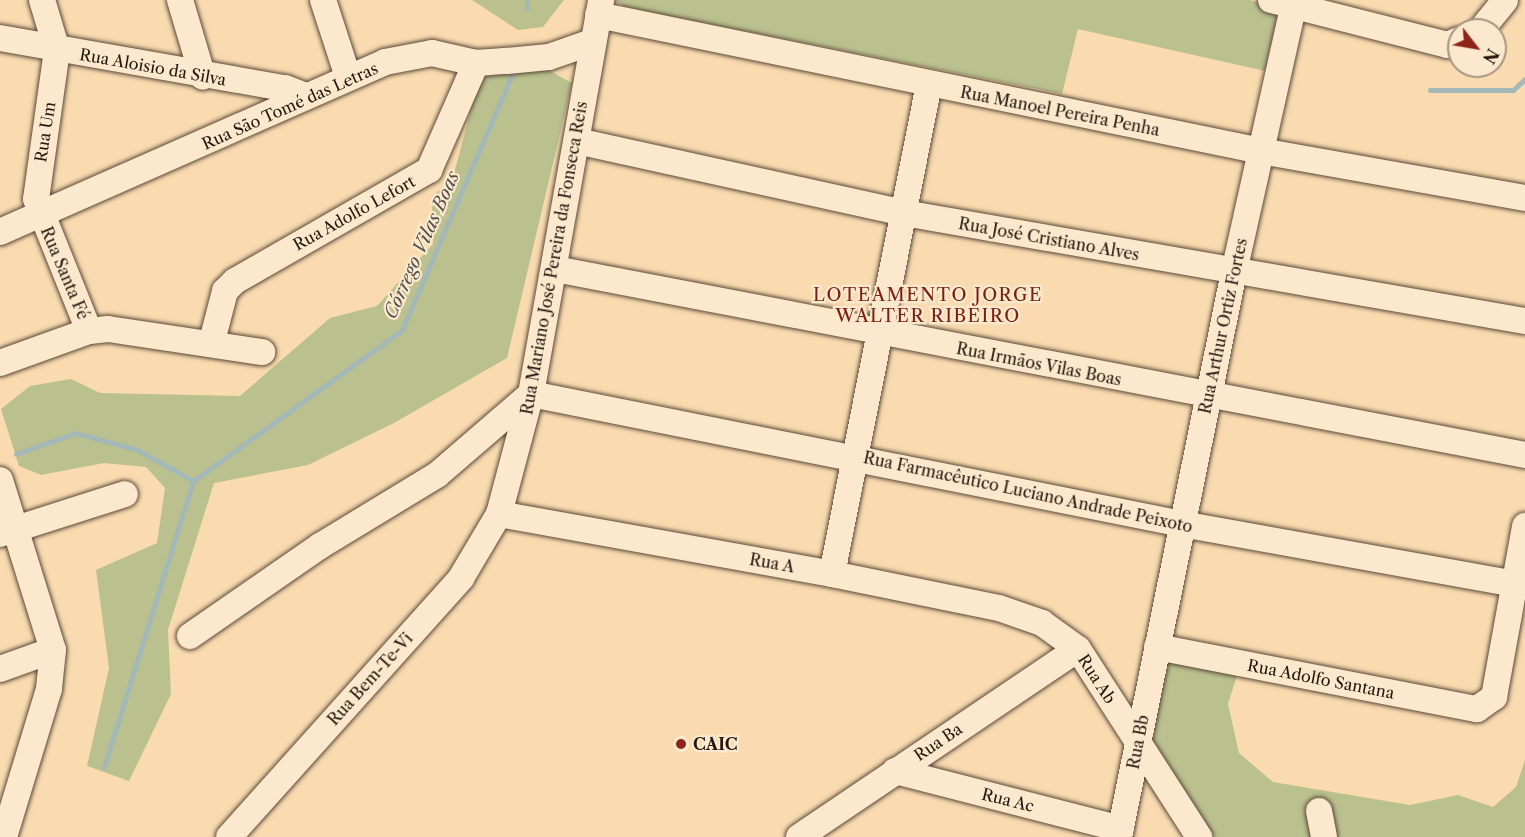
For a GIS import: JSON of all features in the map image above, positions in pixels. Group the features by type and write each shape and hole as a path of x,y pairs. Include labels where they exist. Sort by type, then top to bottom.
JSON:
{"street":[{"path":"42,0 57,50"},
{"path":"180,0 203,77"},
{"path":"323,0 348,77"},
{"path":"1491,18 1505,0"},
{"path":"1287,2 1447,45"},
{"name":"Rua Arthur Ortiz Fortes","path":"1157,647 1261,151 1287,2"},
{"name":"Rua Manoel Pereira Penha","path":"599,8 929,85 1261,151 1525,198"},
{"name":"Rua Mariano José Pereira da Fonseca Reis","path":"500,514 531,394 555,269 599,8"},
{"name":"Rua Aloisio da Silva","path":"0,38 203,77 285,88 306,96"},
{"name":"Rua São Tomé das Letras","path":"3,226 41,214 348,77 411,55 432,53 476,63 549,57 592,42"},
{"name":"Rua Um","path":"41,214 37,184 57,50"},
{"name":"Rua Adolfo Lefort","path":"212,341 225,291 235,281 429,170 476,63"},
{"path":"832,574 929,85"},
{"name":"Rua José Cristiano Alves","path":"577,141 904,213 1525,321"},
{"name":"Rua Santa Fé","path":"41,214 89,331"},
{"name":"Rua Irmãos Vilas Boas","path":"555,269 1208,398 1525,455"},
{"path":"0,363 89,331 212,341 262,352"},
{"path":"190,636 320,546 437,475 531,394"},
{"name":"Rua Farmacêutico Luciano Andrade Peixoto","path":"531,394 854,456 1182,524 1519,585"},
{"path":"0,480 8,531 53,650 50,689 2,837"},
{"path":"8,531 125,494"},
{"name":"Rua A","path":"500,514 832,574 999,608 1042,623"},
{"name":"Rua Bem-Te-Vi","path":"229,837 461,578 500,514"},
{"path":"1519,585 1525,526"},
{"name":"Rua Adolfo Santana","path":"1157,647 1477,709 1486,706 1494,697 1519,585"},
{"name":"Rua Ab","path":"1042,623 1077,649 1199,837"},
{"name":"Rua Bb","path":"1120,833 1157,647"},
{"name":"Rua Ba","path":"799,837 1077,649"},
{"path":"0,669 53,650"},
{"name":"Rua Ac","path":"895,771 1120,833"},
{"path":"1319,811 1324,837"}],"green space":[{"path":"472,0 564,0 543,27 518,30"},
{"path":"615,0 1250,0 1279,8 1265,71 1078,29 1062,94 625,7"},
{"path":"541,66 572,83 507,358 394,423 308,465 214,483 168,630 171,694 129,781 87,766 109,668 96,570 157,543 165,488 146,467 104,463 41,475 19,466 1,409 30,386 71,379 100,393 240,396 330,318 377,306 433,244 432,196 452,181 482,68"},
{"path":"1168,654 1240,666 1228,704 1239,753 1273,782 1410,805 1458,795 1493,807 1516,787 1525,760 1525,837 1215,837 1150,736"}],"waterway":[{"name":"Córrego Vilas Boas","path":"527,0 527,8"},
{"name":"Córrego Vilas Boas","path":"193,481 402,330 515,68"},
{"name":"Córrego Vilas Boas","path":"1430,90 1513,90 1525,79"},
{"path":"16,454 75,433 138,450 193,481"},
{"path":"104,767 193,481"}],"place":[{"name":"CAIC","path":"681,744"}],"district":[{"name":"LOTEAMENTO JORGE WALTER RIBEIRO","path":"928,306"}]}
